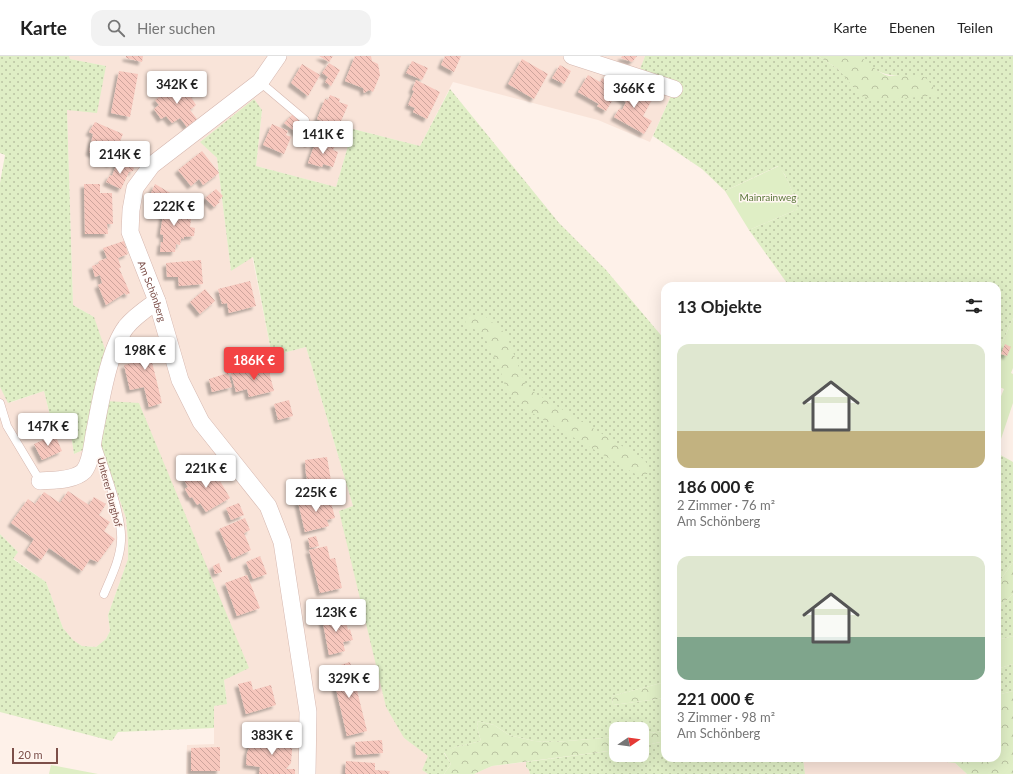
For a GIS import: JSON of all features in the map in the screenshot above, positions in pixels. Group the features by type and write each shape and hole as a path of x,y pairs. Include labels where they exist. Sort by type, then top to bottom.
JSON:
{"street":[{"name":"Am Schönberg","path":"278,56 260,82 172,148 152,165 135,188 131,210 130,232 157,301 180,380 201,422 268,506 282,542 308,712 307,774"},
{"path":"572,56 674,89"},
{"path":"40,481 57,480 78,475 84,470 90,454 111,362 118,343 126,328 138,314 157,301"}],"lane":[{"path":"260,82 305,120 307,128 304,143"},
{"path":"0,403 7,426 40,481"},
{"name":"Unterer Burghof","path":"94,435 115,509 122,541 118,562 104,594"}],"shaded area":[{"path":"69,56 645,56 639,72 674,89 650,142 598,120 453,82 420,146 353,129 336,187 256,166 262,110 254,100 201,141 217,158 231,271 252,256 272,356 306,347 353,506 339,511 404,738 429,756 422,770 428,774 186,774 187,745 214,744 214,706 227,703 224,680 147,424 139,403 98,437 126,518 128,541 128,559 108,615 110,631 106,639 96,647 82,646 73,640 63,628 46,582 13,558 18,552 0,534 0,387 9,403 44,391 53,428 70,427 74,454 83,450 94,317 73,305 67,110 106,66 69,59"},
{"path":"526,762 526,767 530,774 474,774 492,766"},
{"path":"804,762 947,762 955,763 967,774 805,774"}],"green space":[{"path":"0,56 69,56 70,59 106,66 97,113 67,110 73,305 94,317 106,352 83,450 74,454 70,428 53,428 44,391 8,403 0,387 0,183 5,155 0,153"},
{"path":"645,56 818,56 838,69 848,79 902,75 884,74 857,56 1013,56 1013,318 1001,346 1001,282 786,282 749,230 798,209 785,175 778,166 725,191 702,169 653,136 674,89 639,72"},
{"path":"818,56 858,56 876,70 889,76 921,76 932,85 937,95 879,101 861,96 838,69"},
{"path":"450,89 559,223 606,270 661,335 661,683 612,696 613,705 661,699 661,732 649,733 649,722 609,722 609,738 555,742 534,741 509,735 494,725 477,721 481,741 456,747 444,753 451,764 444,774 428,774 422,770 428,756 404,738 386,707 339,511 353,506 306,347 272,356 253,257 231,271 217,158 200,142 254,99 262,110 256,166 336,187 353,129 420,146"},
{"name":"Mainrainweg","path":"779,166 795,198 798,209 749,230 725,191"},
{"path":"466,315 486,317 506,334 527,388 645,460 649,469 646,477 637,475 517,404 507,393 500,369 482,332 465,326"},
{"path":"1013,318 1013,368 1011,373 1013,374 1013,403 1001,439 1001,396 1004,389 1001,388 1001,346"},
{"path":"106,401 139,403 249,668 224,680 227,704 214,706 214,728 118,732 112,741 0,712 0,534 18,552 13,559 46,582 63,628 73,640 82,646 96,647 106,639 110,631 108,615 128,559 128,541 126,518 98,437"},
{"path":"1001,455 1013,462 1013,562 1001,579"},
{"path":"1013,562 1013,594 1001,605 1001,579"},
{"path":"1013,594 1013,636 1001,639 1001,605"},
{"path":"1013,636 1013,664 1001,668 1001,639"},
{"path":"1013,664 1013,691 1001,694 1001,668"},
{"path":"661,683 661,699 613,705 612,696"},
{"path":"1013,691 1013,774 967,774 955,763 947,762 1001,762 1001,694"},
{"path":"477,721 494,725 509,735 534,741 555,742 609,738 609,751 492,766 474,774 444,774 451,764 444,752 456,747 481,741"},
{"path":"661,732 661,742 649,744 649,733"},
{"path":"661,742 661,762 804,762 805,774 530,774 526,767 526,762 609,751 609,762 649,762 649,744"},
{"path":"51,765 98,774 49,774"}],"building":[{"path":"126,56 143,56 142,62 126,58"},
{"path":"319,56 333,56 329,62"},
{"path":"355,56 371,56 372,61 378,64 380,75 373,92 369,90 364,93 363,88 345,81"},
{"path":"445,56 461,56 454,72 441,65"},
{"path":"622,56 637,56 632,62 621,58"},
{"path":"522,59 548,74 534,99 508,84"},
{"path":"412,61 428,68 422,80 406,73"},
{"path":"329,63 340,70 331,86 325,82 328,77 322,73"},
{"path":"302,64 320,75 308,96 291,83"},
{"path":"560,65 571,71 564,84 552,78"},
{"path":"119,71 138,74 130,117 111,113"},
{"path":"588,75 600,82 602,78 619,89 606,111 597,106 599,104 578,92"},
{"path":"416,80 440,92 427,119 413,112 415,108 408,105 414,91 412,90"},
{"path":"626,81 635,87 633,89 652,100 643,116 652,121 644,134 614,117 619,109 622,110 626,102 617,96"},
{"path":"179,82 183,88 189,84 196,94 191,97 196,105 190,110 197,119 187,127 180,118 172,123 166,116 161,119 154,109 159,105 155,100"},
{"path":"330,95 340,99 339,102 348,105 338,128 317,119 325,99 328,100"},
{"path":"294,113 303,122 298,134 284,123"},
{"path":"95,122 123,134 111,164 89,152 93,134 89,132"},
{"path":"272,124 288,131 286,135 291,137 284,154 263,145"},
{"path":"318,128 330,135 326,142 314,135"},
{"path":"316,140 335,146 333,150 338,152 333,167 323,164 322,167 308,163"},
{"path":"202,151 219,173 203,185 199,179 191,186 178,170"},
{"path":"118,160 134,168 133,171 129,172 121,189 106,182 110,175 112,176"},
{"path":"84,184 100,184 100,193 112,193 113,224 107,224 108,234 85,234"},
{"path":"155,184 172,194 169,198 151,193"},
{"path":"216,189 223,196 218,201 220,202 214,207 205,198"},
{"path":"166,203 184,208 183,214 191,219 190,227 195,228 194,236 184,237 184,239 181,238 180,245 176,244 175,252 160,252 161,242 163,242 163,235 160,234 163,215 159,214 160,205 165,207"},
{"path":"124,241 128,254 118,258 121,268 119,268 130,293 126,295 125,293 106,305 98,285 102,283 100,275 95,277 92,266 107,258 103,248"},
{"path":"201,260 203,284 179,286 178,277 167,277 166,263"},
{"path":"250,281 256,306 229,313 227,303 222,304 218,289"},
{"path":"205,289 215,301 200,314 190,302"},
{"path":"157,339 161,356 151,358 162,403 149,407 144,387 130,390 124,365 135,362 131,346"},
{"path":"1005,344 1011,347 1007,356 1001,354"},
{"path":"267,364 274,391 249,397 247,389 236,392 231,373"},
{"path":"228,373 232,387 212,392 209,379"},
{"path":"289,400 293,416 278,420 274,404"},
{"path":"55,435 62,451 42,460 34,444"},
{"path":"327,457 332,487 320,490 321,495 311,497 306,474 305,460"},
{"path":"199,467 201,471 209,467 218,482 220,481 230,498 206,512 200,503 197,505 192,497 190,498 185,489 188,487 184,480 196,473 194,470"},
{"path":"68,491 89,505 94,497 106,504 99,515 110,522 104,531 115,539 98,562 90,559 82,571 49,548 41,560 27,550 34,539 11,523 28,499 35,504 44,492 60,503"},
{"path":"329,494 335,518 327,520 329,526 305,532 298,502"},
{"path":"239,503 244,515 231,520 226,508"},
{"path":"245,518 250,530 244,533 251,550 232,559 219,529"},
{"path":"316,536 319,546 310,548 308,538"},
{"path":"327,546 330,559 335,558 342,588 320,593 309,550"},
{"path":"260,556 267,574 253,579 246,562"},
{"path":"219,563 222,572 215,574 213,566"},
{"path":"247,575 260,608 237,616 225,583"},
{"path":"344,613 348,630 350,629 353,640 343,642 345,651 329,655 322,618"},
{"path":"350,662 367,731 347,736 331,668"},
{"path":"251,681 253,690 271,685 276,705 246,714 238,684"},
{"path":"280,735 293,738 291,763 286,769 295,769 295,774 259,774 260,767 246,765 247,753 252,740 260,743"},
{"path":"382,740 383,753 356,755 355,742"},
{"path":"220,747 220,771 191,771 191,748"},
{"path":"346,761 375,763 375,770 390,771 389,774 345,774"}]}
